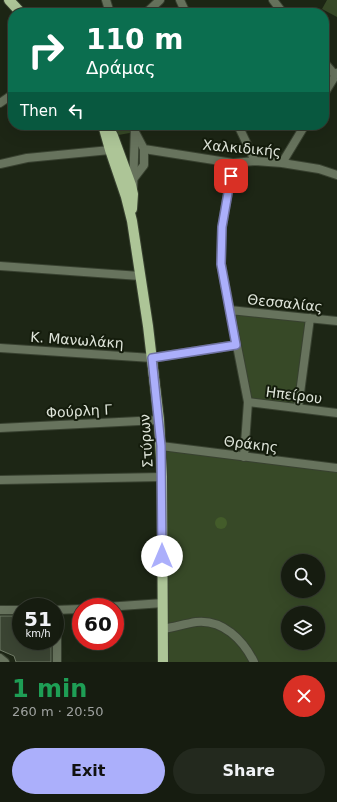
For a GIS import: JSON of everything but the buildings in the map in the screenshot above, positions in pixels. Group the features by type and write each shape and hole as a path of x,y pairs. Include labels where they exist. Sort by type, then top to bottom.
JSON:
{"main road":[{"path":"9,0 16,8"},
{"name":"Στύρων","path":"104,130 125,193 132,221 148,326 159,420 162,477 163,662"},
{"name":"Στύρων","path":"110,130 133,194 132,221"}],"street":[{"path":"151,8 160,0"},
{"path":"273,0 279,8"},
{"path":"329,86 336,74"},
{"path":"0,104 8,98"},
{"path":"133,194 135,130"},
{"path":"134,178 144,165 144,149 136,130"},
{"path":"240,130 255,161"},
{"path":"282,163 303,130"},
{"name":"Χαλκιδικής","path":"144,149 233,163 255,161 282,163 319,169 337,175"},
{"path":"0,164 27,158 110,150"},
{"path":"233,163 222,227 221,264 248,402 244,456"},
{"path":"0,266 140,276"},
{"name":"Θεσσαλίας","path":"230,310 337,321"},
{"path":"298,408 310,318"},
{"name":"Κ. Μανωλάκη","path":"0,348 152,358 236,345"},
{"name":"Ηπείρου","path":"248,402 337,413"},
{"name":"Φούρλη Γ","path":"0,428 159,420"},
{"name":"Θράκης","path":"161,446 244,456 335,470"},
{"path":"0,480 162,477"},
{"path":"124,606 163,604"},
{"path":"0,610 12,610"},
{"path":"163,629 197,622 213,623 224,627 235,636 245,647 254,662"},
{"path":"57,650 57,662"},
{"path":"0,658 5,662"}],"shaded area":[{"path":"327,0 337,0 337,17 329,13 329,8 323,8"},
{"path":"110,130 135,130 135,132 113,136"},
{"path":"230,310 310,318 298,408 248,402"},
{"path":"161,446 337,468 337,662 163,662"},
{"path":"223,517 226,518 226,528 219,529 216,528 215,521 216,518"}],"route":[{"path":"162,556 161,446 152,358 236,345 221,264 222,227 231,176"}]}
